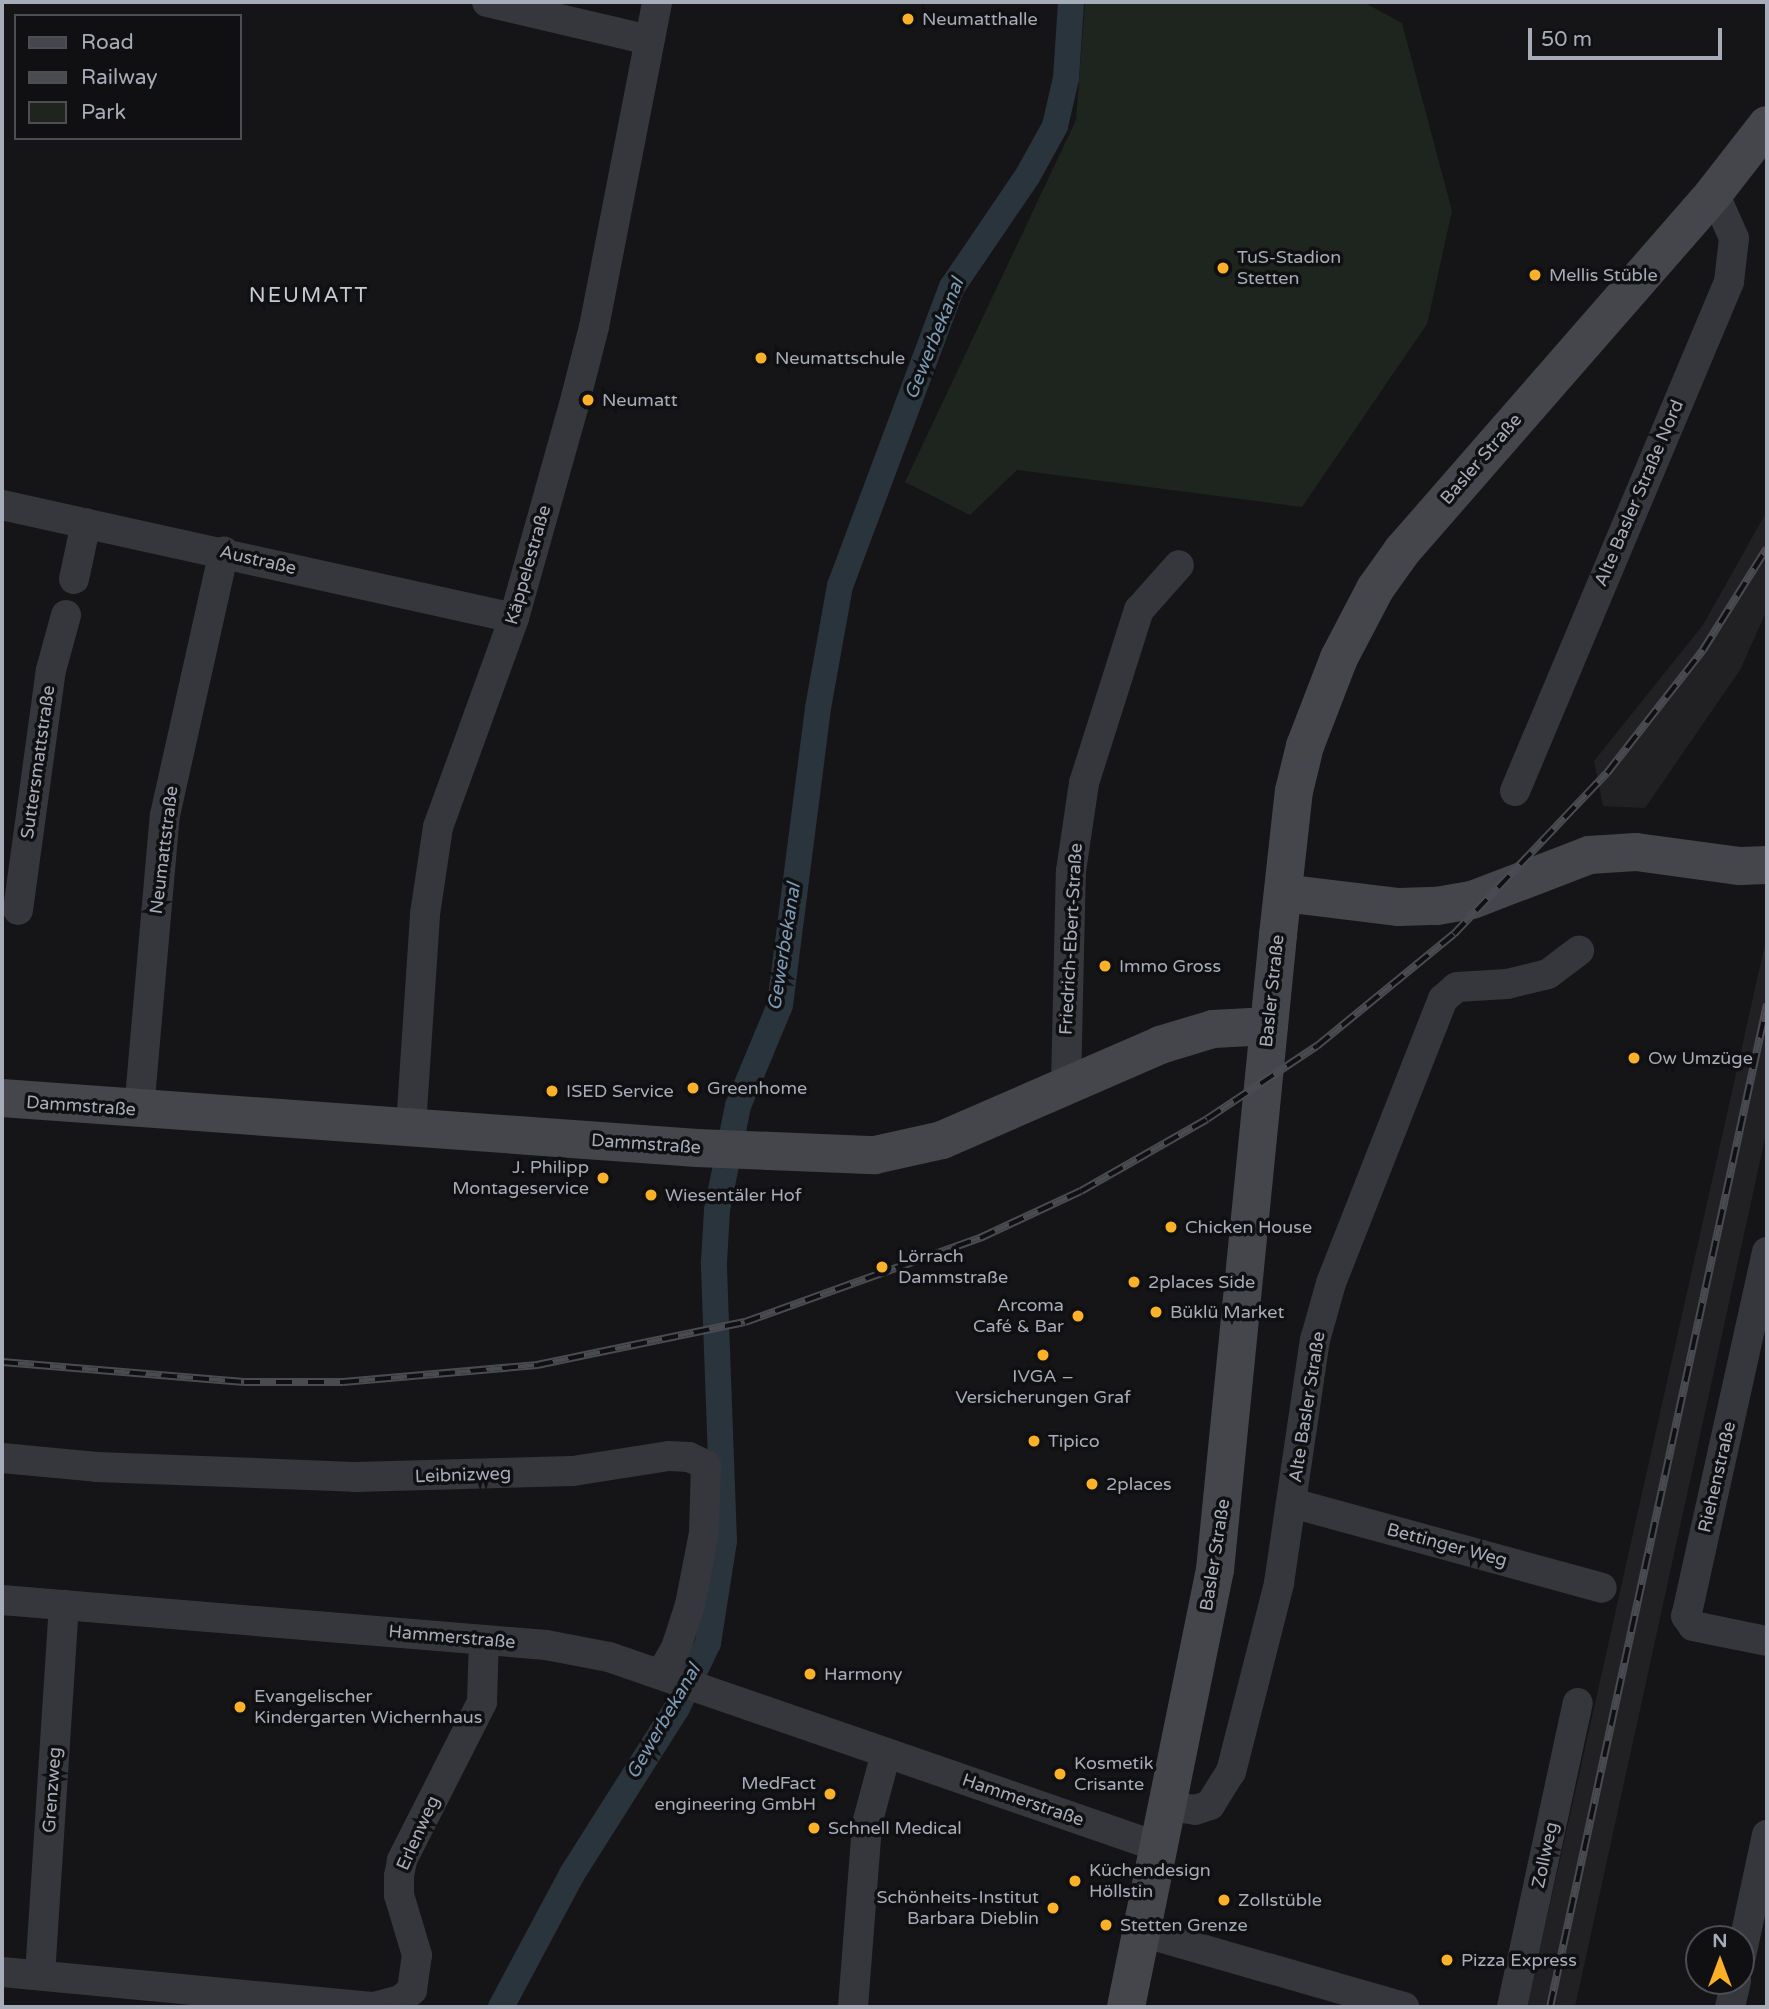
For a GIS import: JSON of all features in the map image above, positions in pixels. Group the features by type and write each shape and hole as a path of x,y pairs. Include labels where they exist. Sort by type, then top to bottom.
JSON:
{"main road":[{"name":"Basler Straße","path":"1126,2007 1215,1570 1229,1464 1269,1026 1294,791 1305,746 1326,686 1376,589 1486,452 1714,193 1767,125"},
{"path":"1283,893 1399,907 1437,906 1472,900 1589,855 1636,852 1740,866 1767,865"},
{"name":"Dammstraße","path":"2,1098 139,1110 411,1126 760,1152 898,1152 955,1135 1160,1045 1213,1029 1269,1026"}],"street":[{"path":"487,2 649,40"},
{"name":"Käppelestraße","path":"411,1126 429,869 438,827 514,618 594,327 657,2"},
{"name":"Alte Basler Straße Nord","path":"1515,791 1729,282 1734,238 1714,193"},
{"name":"Austraße","path":"2,505 514,618"},
{"path":"74,579 86,523"},
{"name":"Neumattstraße","path":"139,1110 165,815 224,552"},
{"name":"Friedrich-Ebert-Straße","path":"1066,1085 1071,871 1085,777 1139,610 1179,565"},
{"name":"Suttersmattstraße","path":"18,910 51,670 66,615"},
{"name":"Alte Basler Straße","path":"1168,1806 1195,1810 1210,1805 1231,1772 1279,1583 1314,1346 1331,1283 1443,999 1457,986 1507,984 1548,974 1579,951"},
{"name":"Riehenstraße","path":"1767,1252 1686,1616 1693,1626 1767,1641"},
{"name":"Leibnizweg","path":"2,1458 97,1467 354,1477 573,1471 669,1456 689,1457 706,1465 704,1533 690,1605 667,1676"},
{"name":"Bettinger Weg","path":"1292,1503 1602,1588"},
{"name":"Hammerstraße","path":"2,1600 484,1640 584,1652 667,1676 1159,1847"},
{"name":"Grenzweg","path":"40,1975 64,1605"},
{"name":"Erlenweg","path":"2,1972 373,2007 401,2000 412,1990 417,1955 399,1895 398,1876 402,1860 482,1702 484,1640"},
{"name":"Zollweg","path":"1512,2007 1578,1703"},
{"path":"853,2007 867,1825 886,1753"},
{"path":"1748,1925 1767,1835"},
{"path":"1142,1932 1404,2007"}],"shaded area":[{"path":"1767,511 1767,610 1740,670 1645,808 1603,806 1594,761 1703,625"},
{"path":"1767,935 1767,1129 1575,2007 1527,2007"}],"green space":[{"name":"TuS-Stadion Stetten","path":"1085,2 1363,2 1402,23 1452,211 1427,324 1302,507 1017,470 970,515 905,482 1076,120"}],"waterway":[{"name":"Gewerbekanal","path":"501,2007 572,1874 677,1708 708,1643 724,1541 714,1262 717,1210 738,1106 780,1005 818,708 840,586 952,287 1028,175 1055,126 1066,78 1071,2"}],"railway":[{"path":"2,1362 244,1382 343,1382 537,1365 745,1322 980,1238 1081,1191 1207,1119 1317,1046 1454,934 1607,773 1703,650 1767,548"},
{"path":"1550,2007 1767,1004"}],"place":[{"name":"Neumatthalle","path":"908,19"},
{"name":"TuS-Stadion Stetten","path":"1223,268"},
{"name":"Mellis Stüble","path":"1535,275"},
{"name":"Neumattschule","path":"761,358"},
{"name":"Neumatt","path":"588,400"},
{"name":"Immo Gross","path":"1105,966"},
{"name":"Ow Umzüge","path":"1634,1058"},
{"name":"Greenhome","path":"693,1088"},
{"name":"ISED Service","path":"552,1091"},
{"name":"J. Philipp Montageservice","path":"603,1178"},
{"name":"Wiesentäler Hof","path":"651,1195"},
{"name":"Chicken House","path":"1171,1227"},
{"name":"Lörrach Dammstraße","path":"882,1267"},
{"name":"2places Side","path":"1134,1282"},
{"name":"Büklü Market","path":"1156,1312"},
{"name":"Arcoma Café & Bar","path":"1078,1316"},
{"name":"IVGA – Versicherungen Graf","path":"1043,1355"},
{"name":"Tipico","path":"1034,1441"},
{"name":"2places","path":"1092,1484"},
{"name":"Harmony","path":"810,1674"},
{"name":"Evangelischer Kindergarten Wichernhaus","path":"240,1707"},
{"name":"Kosmetik Crisante","path":"1060,1774"},
{"name":"MedFact engineering GmbH","path":"830,1794"},
{"name":"Schnell Medical","path":"814,1828"},
{"name":"Küchendesign Höllstin","path":"1075,1881"},
{"name":"Zollstüble","path":"1224,1900"},
{"name":"Schönheits-Institut Barbara Dieblin","path":"1053,1908"},
{"name":"Stetten Grenze","path":"1106,1925"},
{"name":"Pizza Express","path":"1447,1960"}],"district":[{"name":"NEUMATT","path":"309,296"}]}
